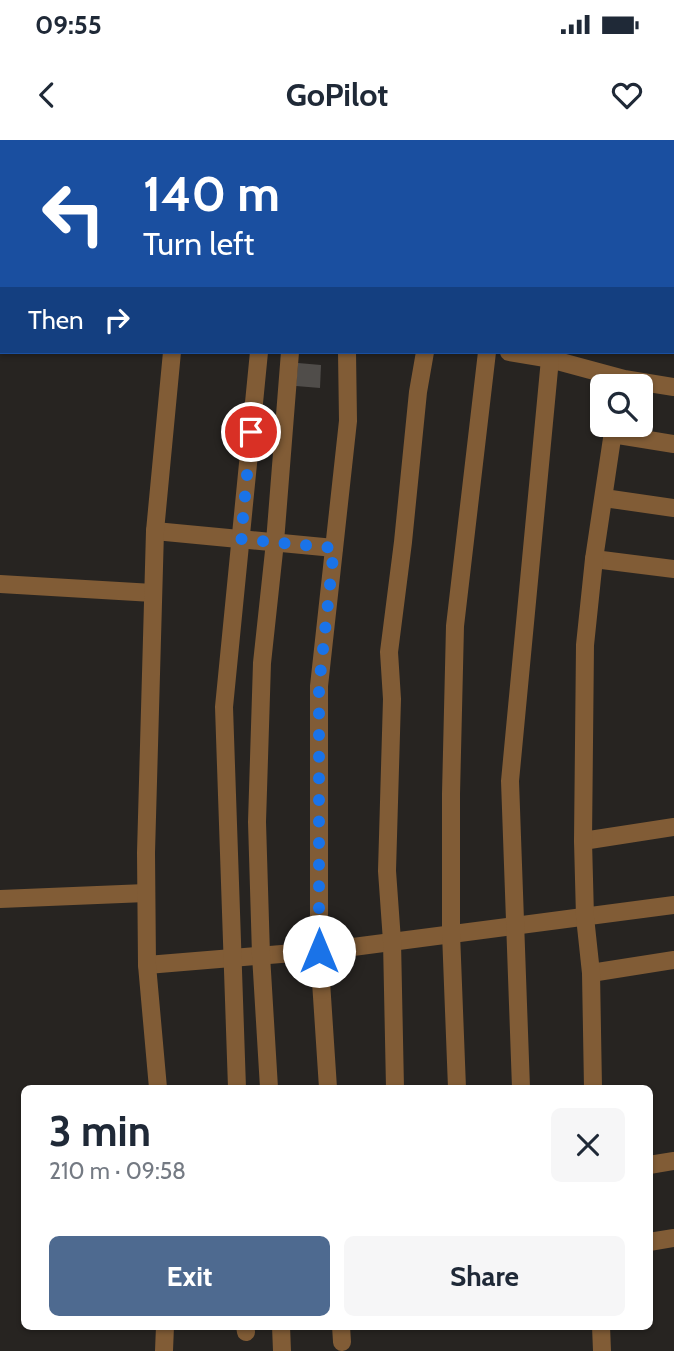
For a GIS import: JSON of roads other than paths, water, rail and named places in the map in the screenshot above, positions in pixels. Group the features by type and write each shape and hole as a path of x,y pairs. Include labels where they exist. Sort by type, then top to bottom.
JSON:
{"street":[{"path":"158,1085 147,965 146,893 155,531 172,354"},
{"path":"237,1085 224,707 259,354"},
{"path":"269,1085 257,822 262,663 290,354"},
{"path":"328,1085 319,951 319,686 348,421 347,354"},
{"path":"395,1085 392,941 387,871 392,699 389,652 425,354"},
{"path":"457,1085 451,933 455,626 487,354"},
{"path":"521,354 550,359 596,374"},
{"path":"521,1085 510,781 550,359"},
{"path":"653,385 674,387"},
{"path":"593,1085 591,973 585,917 583,841 585,645 594,559 612,437"},
{"path":"644,437 674,444"},
{"path":"604,498 674,508"},
{"path":"155,531 334,548"},
{"path":"594,559 674,569"},
{"path":"0,584 153,593"},
{"path":"583,841 674,827"},
{"path":"0,899 146,893"},
{"path":"147,965 319,951 674,905"},
{"path":"591,973 674,960"},
{"path":"653,1164 674,1161"},
{"path":"653,1241 674,1238"},
{"path":"164,1330 164,1351"},
{"path":"281,1330 282,1351"},
{"path":"601,1330 602,1351"}]}
